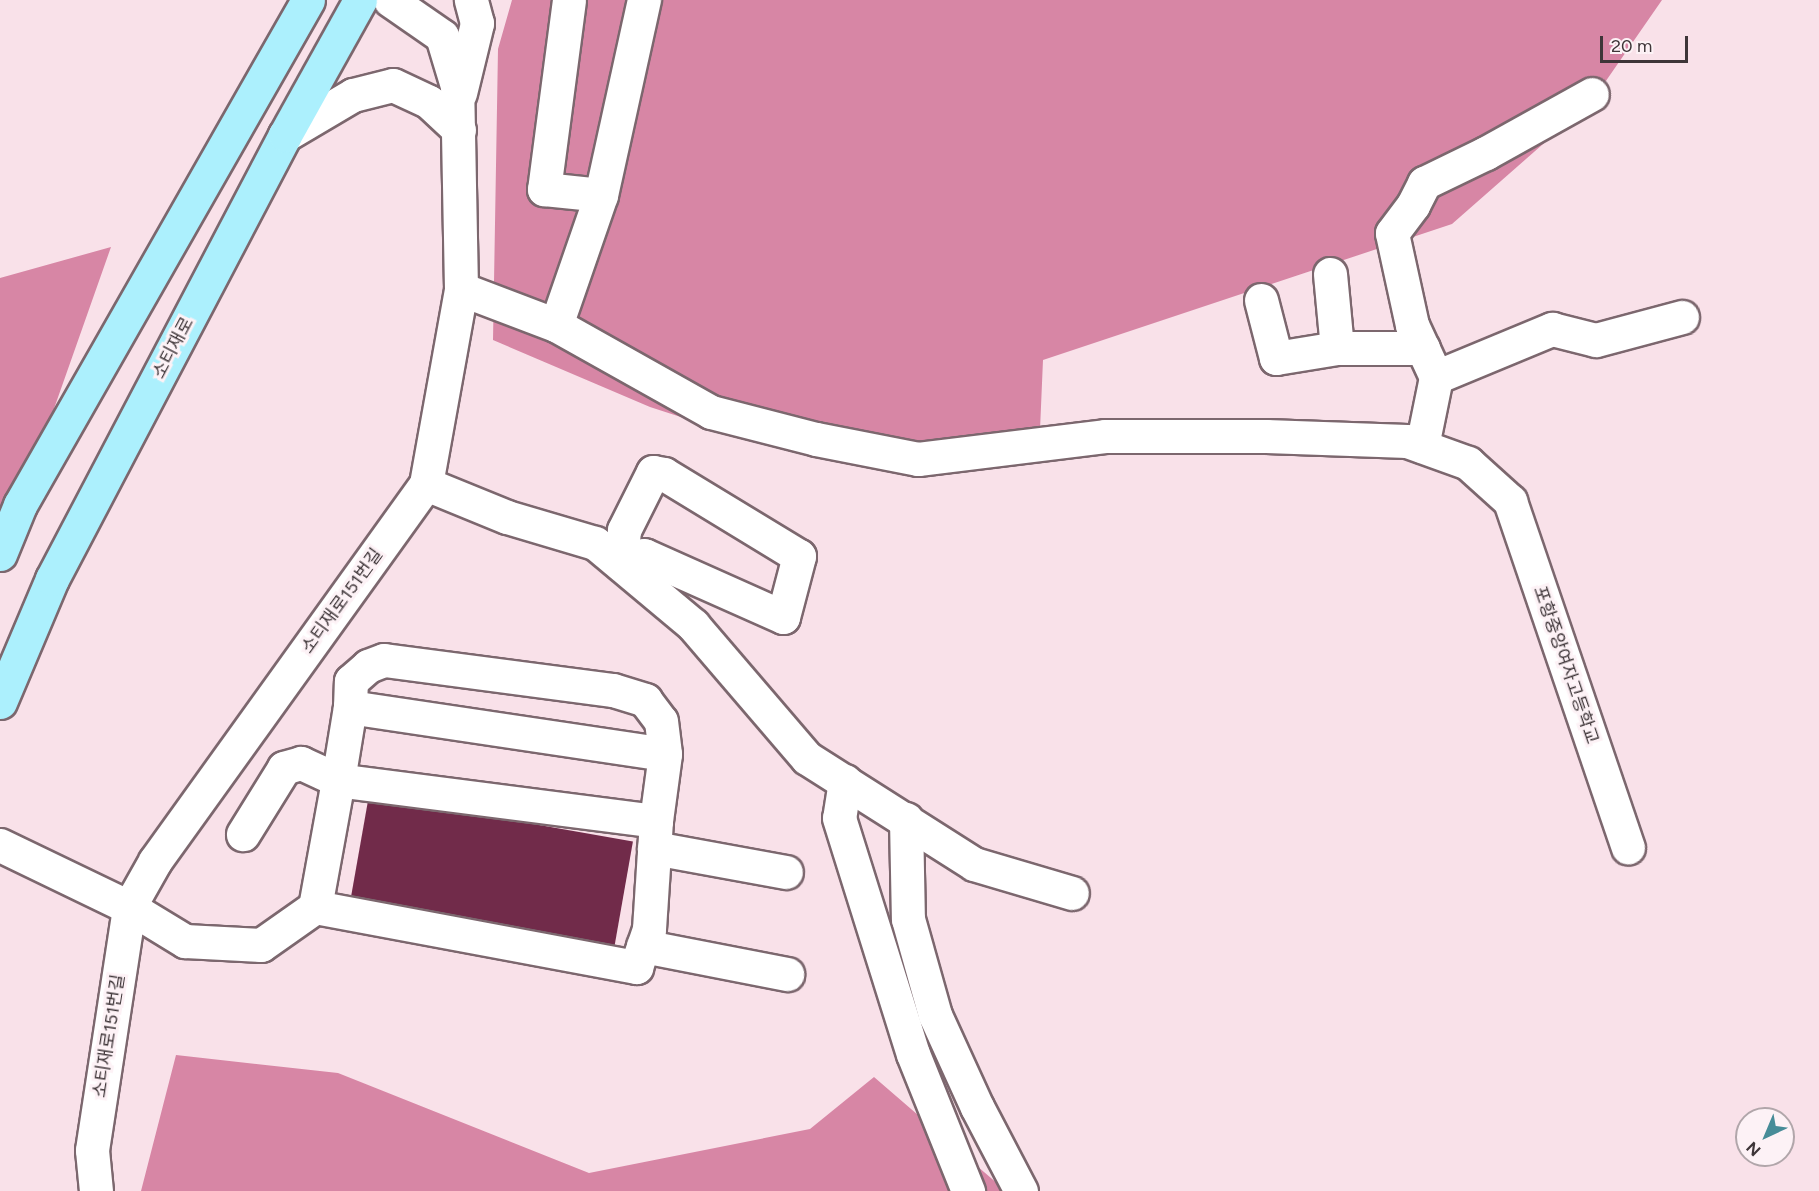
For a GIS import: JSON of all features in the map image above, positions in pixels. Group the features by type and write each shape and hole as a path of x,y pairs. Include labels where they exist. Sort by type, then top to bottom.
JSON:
{"main road":[{"path":"0,554 20,505 308,0"},
{"name":"소티재로","path":"0,702 52,579 285,135 360,0"}],"lane":[{"name":"소티재로151번길","path":"96,1191 92,1150 129,907 155,861 426,484 461,289 457,86 442,36 390,0"},
{"path":"285,135 353,95 393,85 458,116 477,23 471,0"},
{"path":"569,0 544,189 601,195"},
{"path":"556,325 601,195 644,0"},
{"path":"1422,446 1429,362 1412,325 1392,233 1413,205 1424,183 1486,153 1592,94"},
{"path":"1330,274 1337,348"},
{"name":"포항중앙여자고등학교","path":"461,289 556,325 711,412 816,439 918,459 1105,436 1395,440 1422,446 1468,463 1510,501 1628,847"},
{"path":"1261,300 1276,358 1337,348 1429,362 1552,329 1596,340 1682,317"},
{"path":"654,472 664,474 799,556 783,617 644,555 621,564 624,530 654,472"},
{"path":"426,484 507,517 595,543 693,625 807,758 974,864 1072,893"},
{"path":"0,845 129,907 185,941 261,945 315,907 350,706 351,681 368,666 384,660 613,690 645,699 661,721 665,754 655,834 649,930 636,967 315,907"},
{"path":"350,706 665,754"},
{"path":"243,834 284,768 301,763 338,780 655,834 786,872"},
{"path":"845,781 839,818 913,1054 968,1191"},
{"path":"906,819 908,919 935,1015 977,1107 1022,1191"},
{"path":"643,946 787,974"}],"shaded area":[{"path":"512,0 1662,0 1592,101 1452,224 1043,360 1039,453 727,432 650,407 493,340 498,49"},
{"path":"111,247 20,505 0,563 0,278"},
{"path":"176,1055 338,1073 589,1173 810,1129 874,1077 1006,1191 141,1191"}],"building":[{"path":"369,795 633,842 614,947 350,900"}]}
